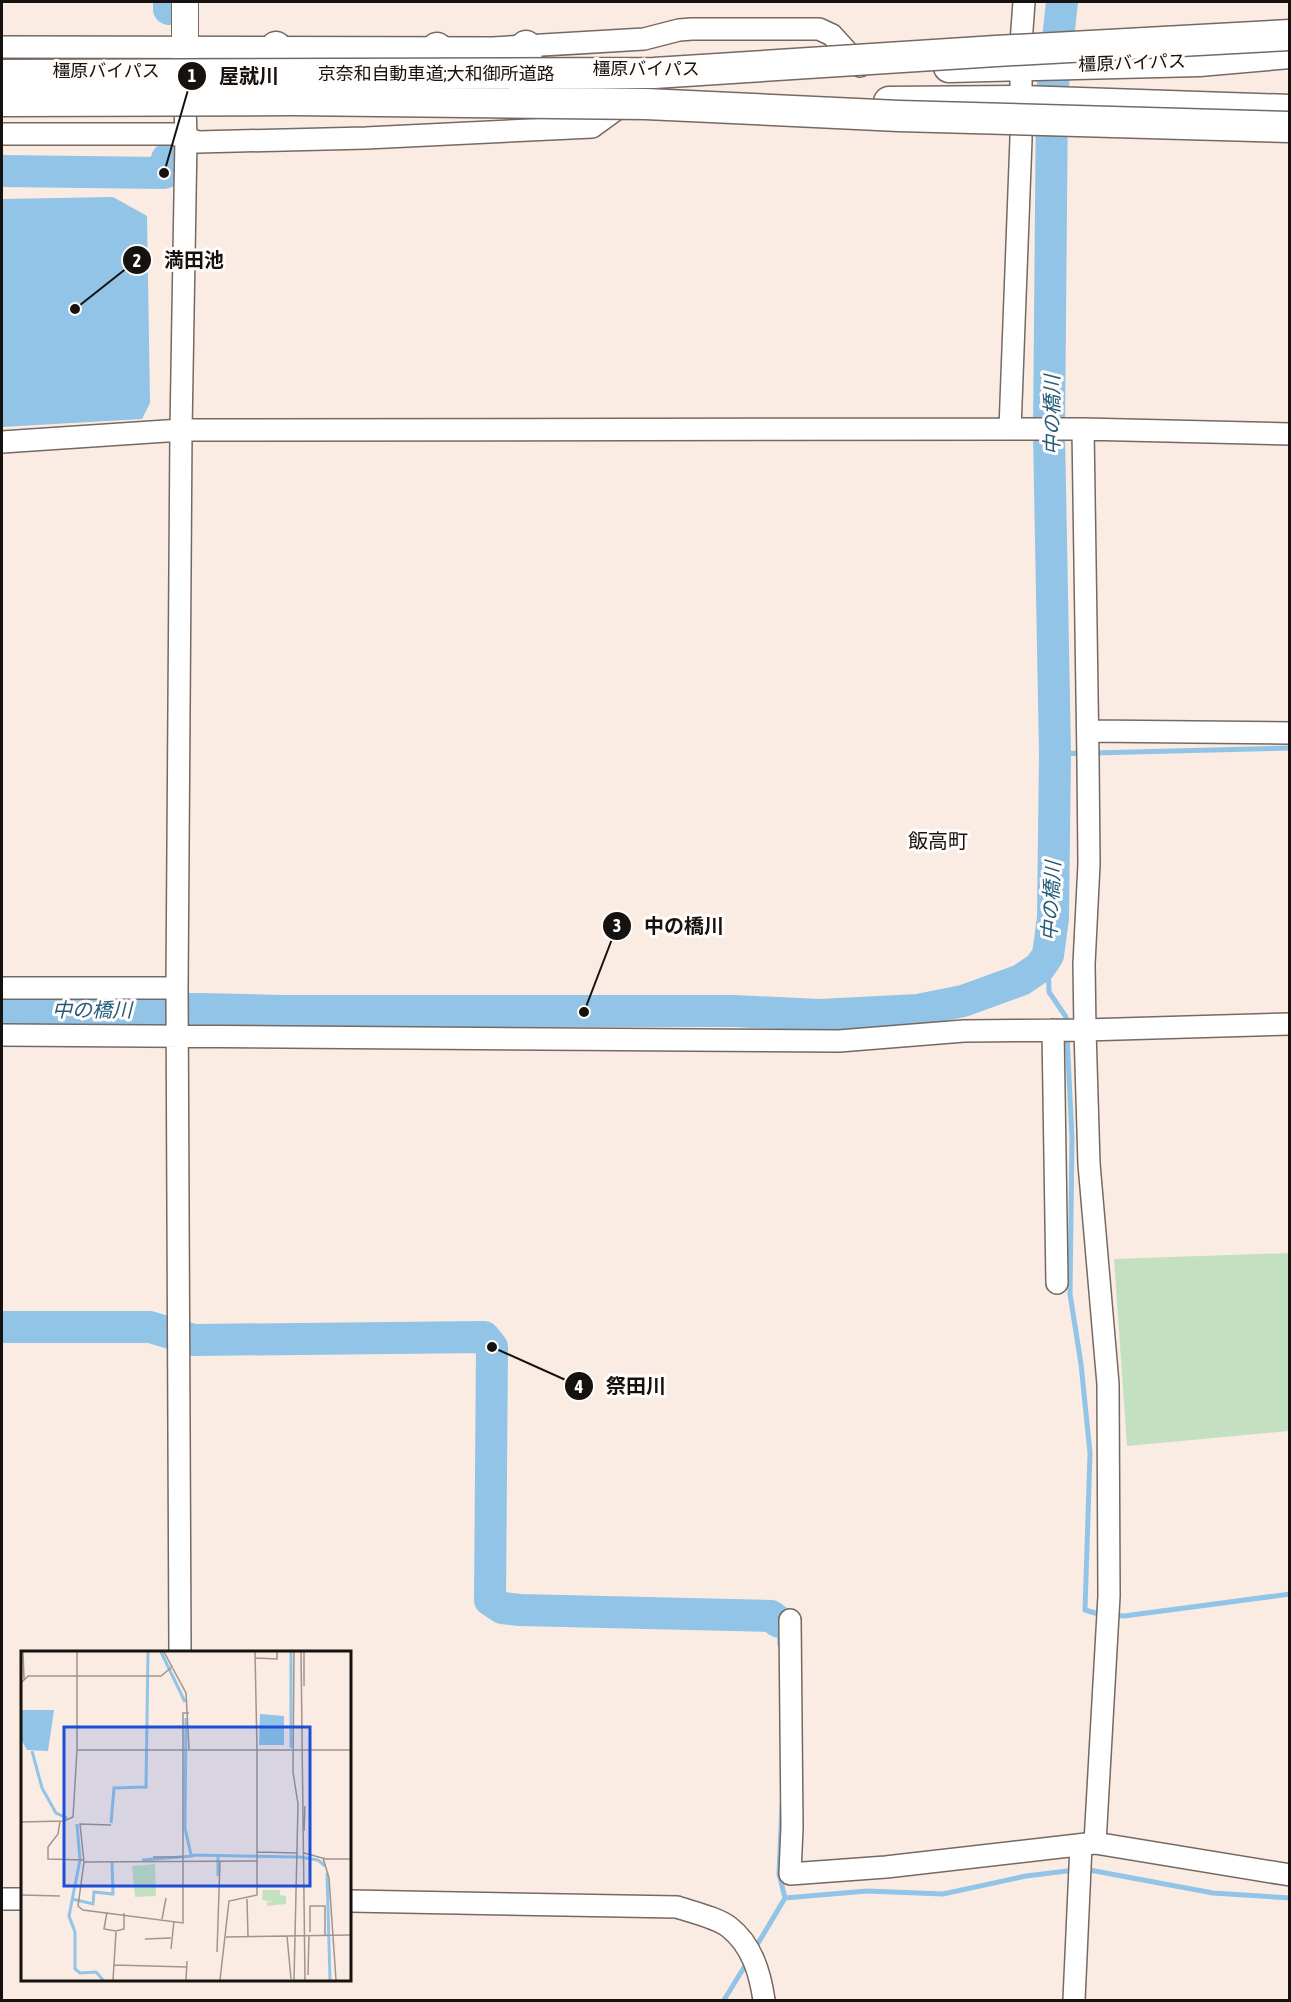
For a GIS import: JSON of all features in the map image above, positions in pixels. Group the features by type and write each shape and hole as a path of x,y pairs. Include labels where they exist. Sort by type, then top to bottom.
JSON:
{"highway":[{"name":"京奈和自動車道;大和御所道路","path":"2,73 654,73 1290,35"},
{"name":"橿原バイパス","path":"2,73 185,59 527,57 861,68 1199,61 1290,53"},
{"name":"京奈和自動車道;大和御所道路","path":"2,104 293,100 635,103"},
{"name":"橿原バイパス","path":"2,104 1027,102 1290,110"},
{"path":"635,103 899,116 1290,127"}],"main road":[{"path":"185,2 185,105"}],"street":[{"path":"1019,429 1027,102 1024,2"},
{"path":"527,57 644,39 692,28 819,29 832,35 861,68"},
{"path":"2,47 185,59"},
{"path":"2,134 174,134 198,142 366,138 592,127 635,103"},
{"path":"180,1651 177,990 185,105"},
{"path":"1074,2001 1109,1596 1107,1372 1073,1164 1069,1030 1084,964 1089,864 1083,429"},
{"path":"2,442 181,430 1083,429 1290,434"},
{"path":"1088,744 1290,733"},
{"path":"2,988 177,990"},
{"path":"2,1035 177,1034 839,1041 964,1031 1290,1024"},
{"path":"1057,1283 1073,1164 1069,1030"},
{"path":"790,1620 792,1827 790,1874 886,1867 1088,1844 1290,1875"},
{"path":"2,1899 21,1899"},
{"path":"351,1901 677,1907 729,1926 747,1946 759,1970 764,2001"}],"green space":[{"path":"1289,1253 1289,1431 1127,1446 1114,1259"}],"water":[{"path":"113,197 147,216 150,403 142,419 2,427 2,199"}],"waterway":[{"path":"169,2 169,9"},
{"name":"中の橋川","path":"2,1010 734,1011 820,1015 918,1010 963,1001 1021,980 1040,967 1048,955 1053,918 1055,754 1049,433 1052,94 1062,2"},
{"path":"2,171 164,173 167,159"},
{"path":"1093,753 1290,748"},
{"path":"1055,754 1084,753"},
{"path":"1048,955 1049,992 1066,1017 1067,1026"},
{"path":"1067,1036 1072,1138 1070,1294 1081,1364 1090,1453 1085,1610 1102,1615"},
{"path":"2,1327 150,1327 194,1340 484,1337 492,1347 490,1600 502,1608 520,1610 771,1616 779,1622"},
{"path":"1112,1615 1124,1616 1290,1594"},
{"path":"779,1622 780,1645"},
{"path":"754,1950 785,1898 779,1874 782,1804"},
{"path":"1084,1869 1213,1893 1290,1898"},
{"path":"785,1898 867,1891 943,1894 1026,1876 1075,1870"},
{"path":"724,2000 748,1961"}],"place":[{"name":"屋就川","path":"164,173"},
{"name":"満田池","path":"75,309"},
{"name":"中の橋川","path":"584,1012"},
{"name":"祭田川","path":"492,1347"}],"district":[{"name":"飯高町","path":"938,841"}]}
